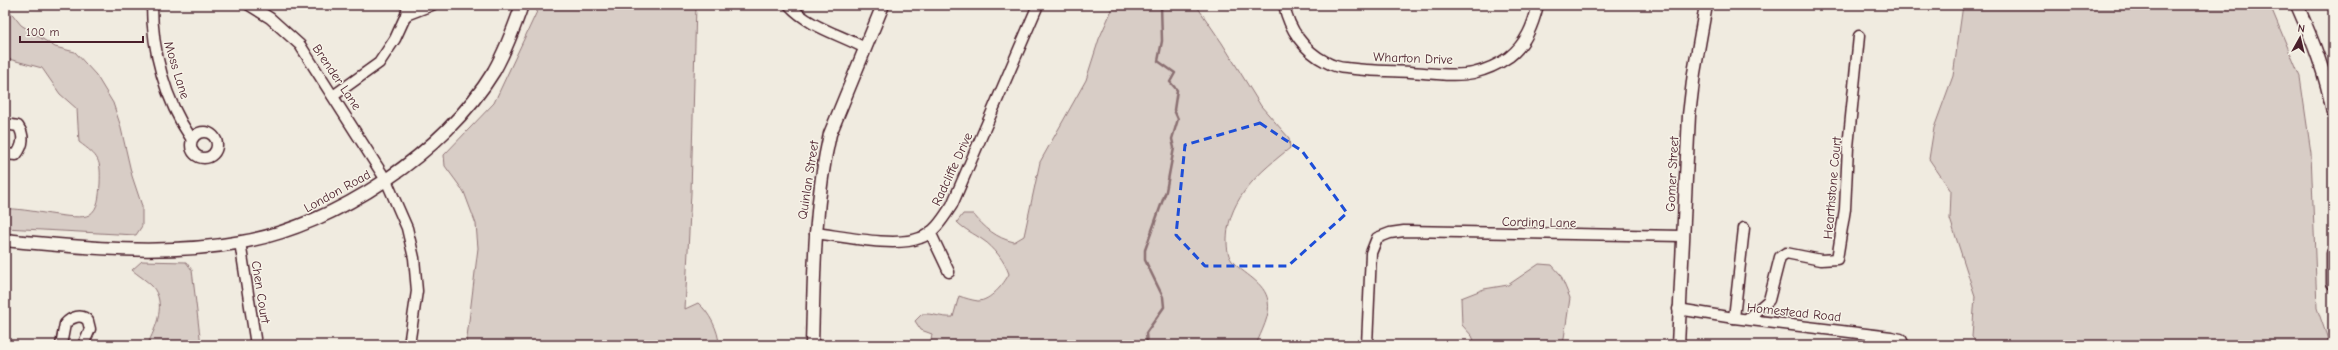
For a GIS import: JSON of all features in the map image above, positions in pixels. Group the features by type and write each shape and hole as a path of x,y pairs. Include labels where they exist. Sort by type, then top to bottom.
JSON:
{"street":[{"name":"Moss Lane","path":"152,5 153,35 157,59 178,115 191,138"},
{"name":"Brender Lane","path":"249,5 270,18 300,45 334,96 386,180 407,228 414,258 417,291 409,345"},
{"path":"334,96 379,62 395,40 407,10 432,5"},
{"name":"London Road","path":"5,240 85,248 174,248 240,242 267,237 311,222 386,180 416,158 445,132 480,92 505,51 522,5"},
{"path":"789,5 798,16 809,23 838,34 865,48"},
{"name":"Quinlan Street","path":"812,345 815,233 830,134 883,5"},
{"name":"Radcliffe Drive","path":"815,233 897,242 920,239 940,222 952,205 1038,5"},
{"name":"Wharton Drive","path":"1284,5 1292,28 1298,38 1314,55 1327,62 1345,68 1444,74 1472,73 1494,66 1509,57 1520,48 1528,35 1538,5"},
{"name":"Gomer Street","path":"1678,345 1678,309 1692,89 1706,5"},
{"path":"2301,7 2328,81 2333,113"},
{"name":"Hearthstone Court","path":"1747,319 1769,300 1780,257 1786,254 1821,260 1837,259 1845,209 1848,147 1859,36"},
{"path":"5,124 18,126 23,137 21,148 16,155 5,154"},
{"path":"1734,318 1744,228"},
{"path":"930,232 949,272"},
{"name":"Cording Lane","path":"1367,345 1371,254 1377,238 1395,232 1682,236"},
{"name":"Chen Court","path":"240,242 256,345"},
{"path":"2333,253 2333,283"},
{"name":"Homestead Road","path":"1678,309 1734,318 1891,336 1901,339 1904,345"},
{"path":"61,345 65,324 75,317 81,317 88,321 90,329 83,345"}],"highlighted area":[{"path":"1260,123 1302,151 1347,213 1288,266 1205,266 1176,235 1185,145"}],"shaded area":[{"path":"5,5 21,25 55,47 75,52 96,75 113,103 120,124 132,176 142,206 142,226 136,235 5,228 5,209 24,210 73,217 83,217 89,215 95,209 98,201 100,169 95,155 79,142 77,109 60,94 42,68 5,58"},
{"path":"540,5 696,5 691,193 685,309 698,303 702,307 715,328 719,345 466,345 478,248 476,224 464,192 445,166 444,155 494,103"},
{"path":"1114,5 1196,5 1222,43 1261,106 1289,138 1290,148 1268,166 1248,186 1240,198 1229,223 1227,244 1230,258 1237,266 1258,283 1266,294 1268,301 1269,306 1267,318 1256,345 930,345 932,334 921,330 915,321 922,314 953,317 959,296 975,301 983,300 996,291 1009,274 1002,260 991,247 957,222 963,214 973,214 986,228 1002,238 1014,242 1024,236 1040,162 1086,80 1099,39"},
{"path":"1963,5 2270,5 2300,77 2311,153 2317,308 2330,345 1979,345 1972,337 1975,296 1950,219 1951,191 1929,159 1934,128 1953,76"},
{"path":"142,261 186,262 192,270 201,345 147,345 154,331 158,316 159,300 152,286 132,270"},
{"path":"1539,264 1552,265 1560,274 1570,298 1563,345 1476,345 1472,336 1462,325 1461,298 1484,289 1508,285"}],"waterway":[{"path":"1147,345 1146,333 1164,307 1163,297 1145,260 1145,250 1166,191 1174,148 1172,139 1178,119 1174,110 1177,90 1170,82 1175,73 1158,61 1162,41 1161,5"}]}
